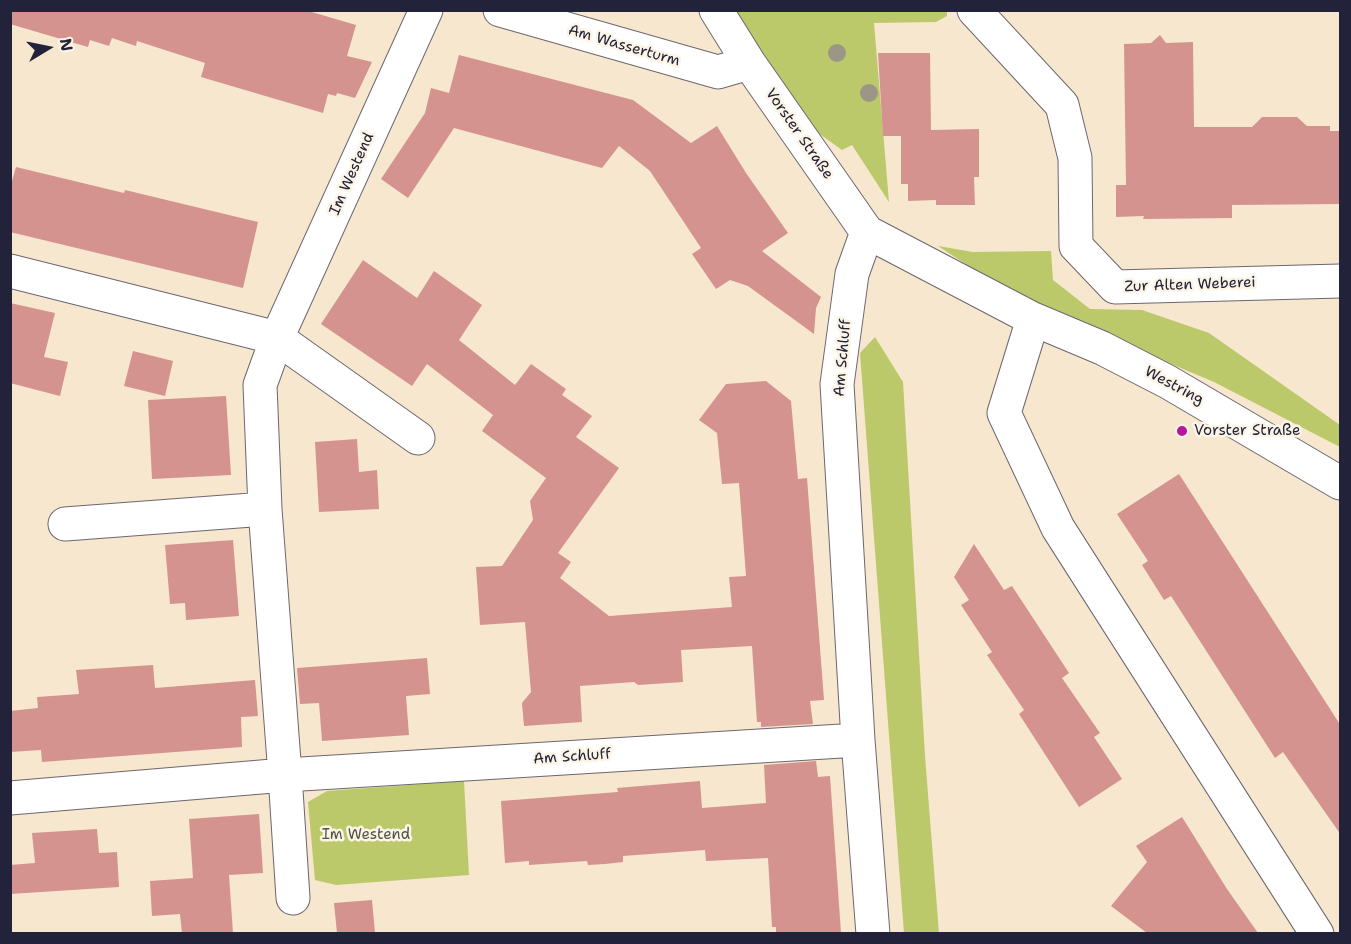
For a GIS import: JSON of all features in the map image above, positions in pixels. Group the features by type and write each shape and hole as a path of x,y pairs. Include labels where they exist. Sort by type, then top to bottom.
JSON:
{"street":[{"name":"Im Westend","path":"293,898 266,509 260,386 277,338 426,10"},
{"name":"Am Wasserturm","path":"500,10 718,72 749,63"},
{"name":"Vorster Straße","path":"716,10 749,63 867,232 1033,319"},
{"name":"Zur Alten Weberei","path":"974,10 1062,105 1075,158 1076,246 1115,287 1341,281"},
{"name":"Am Schluff","path":"867,232 852,274 837,384 858,740 873,933"},
{"path":"10,271 277,338 418,438"},
{"path":"1033,319 1005,413 1058,528 1317,933"},
{"name":"Westring","path":"1033,319 1102,348 1168,382 1341,483"},
{"path":"65,524 266,509"},
{"name":"Am Schluff","path":"285,775 858,740"},
{"path":"10,798 285,775"}],"green space":[{"path":"735,11 947,11 947,16 936,22 874,23 889,202 852,145 842,150 807,125"},
{"path":"938,246 973,252 1051,251 1053,280 1090,309 1142,310 1209,333 1340,425 1340,447 1214,382 1022,301"},
{"path":"875,337 903,382 925,756 939,933 904,933 860,353"},
{"name":"Im Westend","path":"464,781 469,875 336,885 315,880 308,802 327,791"}],"building":[{"path":"10,10 305,10 356,25 347,56 372,62 355,98 337,93 336,96 328,94 323,113 201,77 205,63 137,41 136,46 112,38 109,46 90,40 88,47 10,24"},
{"path":"1160,35 1166,43 1193,42 1194,127 1252,127 1262,117 1297,117 1307,126 1330,126 1330,131 1341,131 1341,204 1232,205 1232,218 1116,217 1116,185 1126,185 1124,44 1151,43"},
{"path":"878,53 930,53 931,130 979,129 979,177 974,177 975,205 936,205 936,200 908,201 908,184 901,184 901,136 883,136"},
{"path":"459,55 633,100 691,143 717,126 746,173 788,233 762,251 821,297 816,308 814,334 748,286 730,280 716,289 692,254 701,248 650,171 619,146 602,168 454,128 408,198 381,179 425,113 431,88 449,93"},
{"path":"16,167 258,222 243,288 10,232 10,188"},
{"path":"363,260 417,298 434,271 482,305 459,340 515,385 531,364 566,389 562,395 592,416 576,437 619,468 558,553 571,562 560,578 609,616 732,607 729,577 746,576 739,483 722,484 717,433 699,420 726,384 766,381 791,401 798,479 807,478 824,700 810,701 813,724 761,727 761,722 757,722 752,646 681,650 683,682 638,685 634,682 580,686 582,722 524,726 522,703 531,692 525,622 480,625 476,567 502,566 533,520 530,501 546,478 482,431 493,415 427,364 412,386 321,324"},
{"path":"10,303 55,313 44,357 68,362 60,396 10,383"},
{"path":"133,351 173,361 165,396 124,386"},
{"path":"226,396 231,475 152,479 148,400"},
{"path":"357,439 359,472 377,470 379,509 319,512 315,442"},
{"path":"1179,474 1341,726 1341,835 1283,752 1275,758 1171,596 1164,600 1142,565 1148,561 1117,514"},
{"path":"233,540 239,616 186,620 185,603 170,604 165,545"},
{"path":"974,544 1004,590 1012,586 1069,673 1062,678 1100,733 1094,737 1122,779 1079,807 1019,714 1024,710 987,655 992,652 961,605 969,600 954,577"},
{"path":"427,658 430,694 406,696 409,735 322,741 319,703 300,704 297,668"},
{"path":"153,665 155,688 255,680 258,716 241,717 242,747 42,762 41,750 10,752 10,711 38,708 37,697 79,694 76,670"},
{"path":"816,761 818,777 830,776 841,933 776,933 776,927 772,927 768,858 706,861 705,850 623,856 623,862 605,864 588,865 587,861 529,865 529,861 505,863 501,801 618,792 617,788 700,781 702,808 766,803 764,765"},
{"path":"259,814 263,873 229,875 233,933 182,933 180,914 152,916 150,881 193,878 189,819"},
{"path":"1182,817 1227,889 1258,933 1147,933 1111,906 1147,862 1136,846"},
{"path":"97,829 99,853 117,852 119,887 10,894 10,865 35,863 32,833"},
{"path":"372,900 375,933 337,933 334,903"}],"place":[{"name":"Vorster Straße","path":"1182,431"}]}
